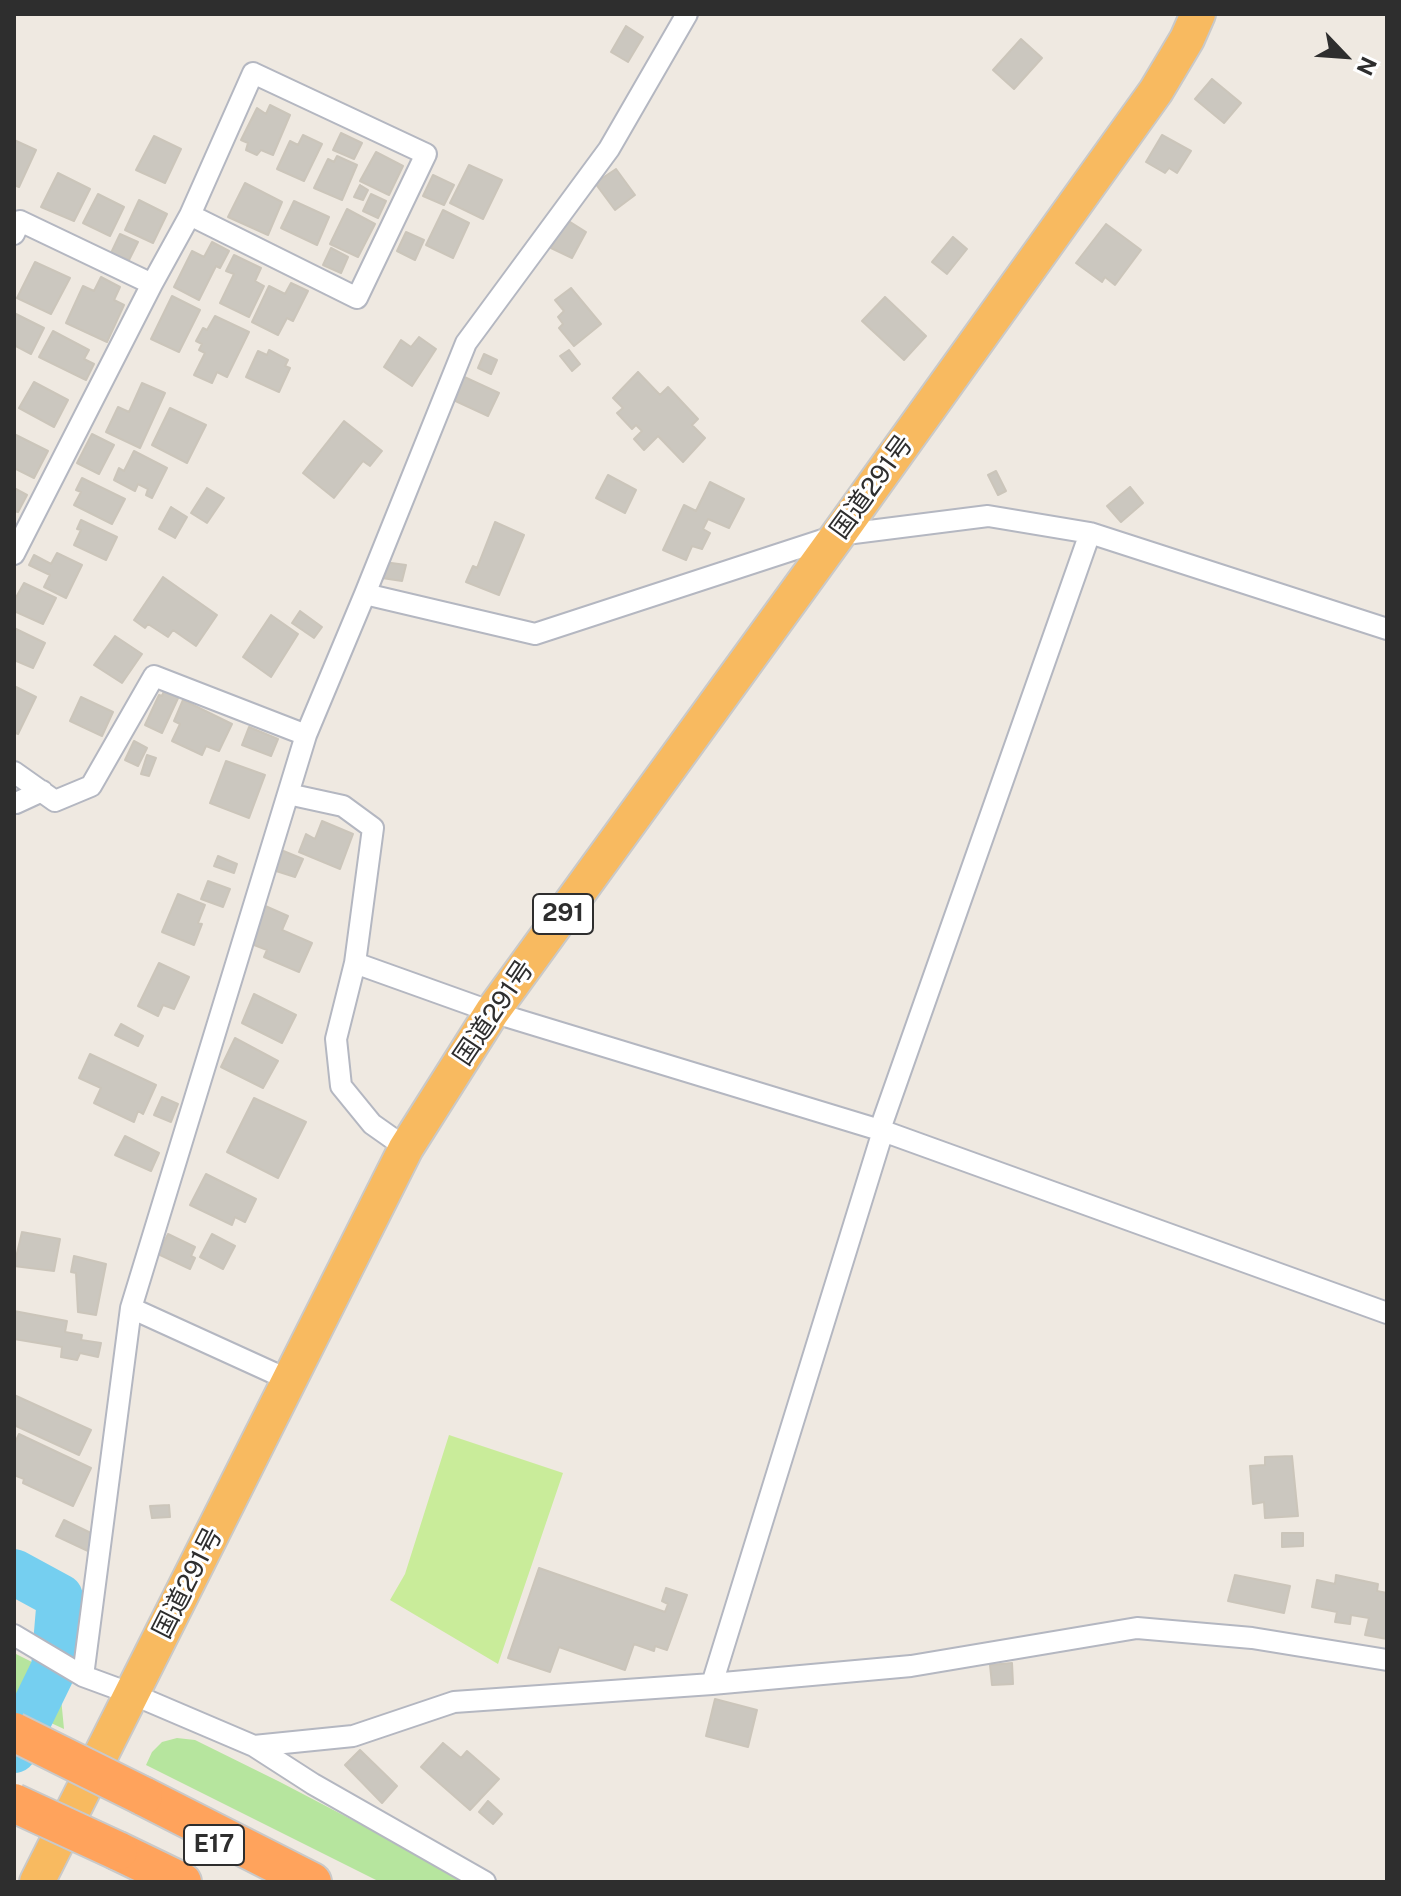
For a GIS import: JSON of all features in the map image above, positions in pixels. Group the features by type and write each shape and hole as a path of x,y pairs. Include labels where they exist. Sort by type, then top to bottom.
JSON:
{"highway":[{"name":"国道291号","path":"37,1882 406,1148 492,1012 1156,91 1198,14"},
{"path":"14,1732 140,1803"},
{"path":"14,1751 140,1803 312,1882"},
{"path":"14,1803 122,1868"},
{"name":"E17","path":"140,1803 290,1882"},
{"path":"14,1833 122,1868"},
{"name":"E17","path":"122,1868 182,1882"}],"street":[{"path":"83,1676 131,1308 306,735 466,343 609,149 687,14"},
{"path":"14,554 190,215 253,73 426,154 357,298 190,215"},
{"path":"14,234 20,221 152,284"},
{"path":"365,594 535,634 838,535 988,516 1090,533 1387,629"},
{"path":"712,1684 881,1131 1090,533"},
{"path":"14,772 55,801 91,786 154,676 306,735"},
{"path":"14,802 42,791"},
{"path":"288,794 343,806 373,828 355,963 336,1039 341,1086 372,1124 406,1148"},
{"path":"355,963 492,1012 881,1131 1387,1313"},
{"path":"131,1308 289,1380"},
{"path":"254,1746 353,1736 454,1702 911,1666 1137,1628 1252,1638 1387,1660"},
{"path":"14,1635 83,1676 254,1746 313,1784 485,1882"}],"green space":[{"path":"449,1435 563,1473 498,1664 390,1600 405,1574"},
{"path":"14,1653 32,1662 29,1685 17,1709 14,1707"},
{"path":"54,1675 59,1677 64,1729 38,1717 43,1705 59,1705 57,1694 47,1693"},
{"path":"177,1738 195,1740 471,1882 380,1882 146,1765 152,1752 162,1742"}],"building":[{"path":"626,26 643,37 628,62 611,52"},
{"path":"1021,39 1042,58 1014,89 993,70"},
{"path":"1212,79 1241,103 1224,123 1195,99"},
{"path":"270,105 290,115 273,155 261,150 257,155 246,150 248,143 241,140 257,108 266,114"},
{"path":"341,133 362,143 354,159 333,150"},
{"path":"303,135 322,144 304,181 277,169 290,141 298,145"},
{"path":"1162,135 1191,151 1177,173 1169,168 1165,173 1146,162"},
{"path":"154,136 181,149 165,183 136,170"},
{"path":"14,140 36,150 19,187 14,185"},
{"path":"376,152 403,166 389,195 360,181"},
{"path":"337,156 357,165 342,200 314,188 328,159 334,162"},
{"path":"469,165 502,180 483,219 450,203"},
{"path":"616,169 635,195 615,210 595,183"},
{"path":"58,173 90,189 74,221 41,207"},
{"path":"433,175 454,185 444,205 423,196"},
{"path":"245,183 282,202 268,235 228,217"},
{"path":"360,185 368,190 363,200 354,197"},
{"path":"98,194 124,207 110,236 83,223"},
{"path":"371,194 386,201 378,218 363,211"},
{"path":"139,200 167,214 153,243 125,230"},
{"path":"294,201 329,217 317,245 281,228"},
{"path":"347,209 375,224 358,257 330,244"},
{"path":"443,210 469,223 453,258 426,245"},
{"path":"567,220 586,232 572,258 551,248"},
{"path":"1106,224 1141,250 1115,285 1105,277 1102,282 1076,263"},
{"path":"406,232 424,240 415,260 397,251"},
{"path":"120,234 138,242 129,260 111,253"},
{"path":"953,237 967,249 947,274 932,262"},
{"path":"212,242 229,251 220,268 216,266 199,300 174,287 192,251 204,257"},
{"path":"331,248 348,257 341,273 323,265"},
{"path":"234,255 261,268 255,281 264,286 249,317 220,303 234,274 226,271"},
{"path":"35,262 70,278 51,314 17,298"},
{"path":"101,277 120,287 114,300 124,305 107,342 66,323 83,286 94,291"},
{"path":"291,283 308,291 293,321 287,318 278,335 252,322 269,286 285,294"},
{"path":"571,288 601,324 574,346 559,328 563,324 558,317 564,311 555,300"},
{"path":"172,296 200,310 179,352 151,339"},
{"path":"885,297 926,336 904,360 862,321"},
{"path":"14,313 44,328 31,354 14,345"},
{"path":"215,316 249,332 227,377 217,372 212,383 194,375 205,353 199,350 202,344 196,341"},
{"path":"53,331 89,350 84,359 94,364 86,380 39,357"},
{"path":"419,337 436,349 412,386 384,367 401,340 411,347"},
{"path":"269,350 288,360 285,366 290,368 279,392 246,377 258,351 267,355"},
{"path":"569,350 580,364 572,371 560,356"},
{"path":"484,354 497,360 491,374 478,368"},
{"path":"638,372 660,395 668,387 698,419 692,425 705,438 683,462 658,436 644,450 634,439 642,431 636,425 632,429 617,413 623,408 613,398"},
{"path":"460,375 499,393 488,416 449,398"},
{"path":"34,382 68,400 54,427 19,408"},
{"path":"142,383 165,393 140,448 106,432 118,407 129,412"},
{"path":"170,408 206,425 187,463 152,445"},
{"path":"344,421 382,451 370,466 363,461 334,498 303,473"},
{"path":"14,434 48,451 34,478 14,468"},
{"path":"92,434 114,445 99,474 77,463"},
{"path":"134,451 167,468 152,498 146,495 148,489 138,484 135,491 114,480 119,468 124,471"},
{"path":"996,471 1006,491 998,495 988,475"},
{"path":"608,475 636,490 625,513 596,498"},
{"path":"82,478 125,499 112,524 74,505 81,492 76,490"},
{"path":"710,482 744,499 729,528 708,519 703,529 710,533 702,549 692,546 686,560 663,550 684,505 696,511"},
{"path":"1130,487 1143,503 1121,522 1107,506"},
{"path":"14,488 27,495 18,512 14,511"},
{"path":"207,488 224,498 207,523 191,513"},
{"path":"171,507 187,517 175,538 159,529"},
{"path":"81,520 117,537 106,560 74,545 81,530 77,529"},
{"path":"495,522 524,535 499,595 466,582 473,566 477,568"},
{"path":"57,553 82,565 66,598 44,587 50,575 29,565 34,555 51,564"},
{"path":"384,562 406,565 402,581 382,578"},
{"path":"163,577 217,615 196,646 173,630 168,637 148,624 145,628 134,620"},
{"path":"24,583 56,598 43,624 14,611 14,601"},
{"path":"300,611 322,627 314,638 292,623"},
{"path":"271,615 298,634 271,677 243,657"},
{"path":"14,628 45,643 33,668 14,660"},
{"path":"115,636 142,654 122,683 94,665"},
{"path":"14,686 36,697 18,734 14,732"},
{"path":"165,689 179,696 162,733 145,725"},
{"path":"81,697 113,712 102,736 70,721"},
{"path":"183,700 232,724 219,751 206,746 202,755 172,741 180,724 174,721"},
{"path":"249,727 278,739 271,756 242,745"},
{"path":"134,741 147,748 138,766 125,760"},
{"path":"147,755 156,758 149,776 141,774"},
{"path":"226,761 265,775 249,818 210,803"},
{"path":"322,821 353,834 340,869 299,852 306,834 315,839"},
{"path":"281,850 303,859 295,877 273,870"},
{"path":"218,856 237,864 234,873 214,866"},
{"path":"208,881 230,889 223,907 201,899"},
{"path":"178,894 205,905 194,945 162,932"},
{"path":"263,905 288,916 282,930 312,943 299,972 264,957 267,950 249,943"},
{"path":"159,963 189,977 174,1009 163,1005 158,1016 138,1006"},
{"path":"254,994 296,1015 282,1043 242,1023"},
{"path":"121,1024 143,1036 138,1046 115,1035"},
{"path":"235,1038 278,1061 263,1088 221,1067"},
{"path":"90,1054 156,1085 143,1114 138,1111 134,1122 94,1103 101,1088 79,1078"},
{"path":"162,1097 178,1104 171,1122 154,1115"},
{"path":"254,1098 306,1122 278,1178 227,1152"},
{"path":"125,1136 159,1153 151,1171 115,1155"},
{"path":"206,1174 256,1199 245,1222 235,1217 232,1225 190,1205"},
{"path":"22,1232 60,1239 54,1271 14,1266"},
{"path":"168,1234 195,1247 191,1256 195,1258 190,1269 158,1254"},
{"path":"212,1234 235,1246 223,1269 200,1257"},
{"path":"74,1256 106,1264 96,1315 78,1312 76,1273 71,1272"},
{"path":"14,1311 67,1321 65,1332 82,1335 81,1340 101,1343 98,1357 80,1353 77,1360 61,1357 62,1347 14,1339"},
{"path":"14,1395 91,1430 79,1455 14,1425"},
{"path":"19,1434 91,1468 73,1506 23,1483 24,1479 14,1475 14,1445"},
{"path":"1292,1456 1298,1516 1265,1518 1264,1502 1253,1504 1250,1466 1265,1465 1265,1457"},
{"path":"169,1505 170,1517 152,1518 150,1506"},
{"path":"64,1520 95,1535 88,1551 56,1536"},
{"path":"1282,1533 1303,1533 1303,1546 1282,1547"},
{"path":"539,1568 665,1612 668,1604 662,1601 666,1588 687,1595 667,1650 655,1646 654,1651 634,1644 625,1670 559,1647 550,1672 508,1658"},
{"path":"1235,1575 1290,1586 1284,1613 1228,1601"},
{"path":"1336,1575 1378,1584 1377,1591 1387,1593 1387,1639 1365,1635 1369,1618 1351,1615 1350,1624 1335,1622 1337,1612 1312,1607 1317,1580 1335,1584"},
{"path":"1012,1663 1013,1684 992,1685 990,1665"},
{"path":"715,1699 757,1710 748,1747 706,1736"},
{"path":"443,1743 461,1758 467,1751 499,1779 470,1810 421,1767"},
{"path":"360,1750 397,1786 382,1803 345,1765"},
{"path":"488,1801 502,1814 493,1824 479,1812"}],"waterway":[{"path":"14,1572 60,1597 54,1668 14,1750"}]}
